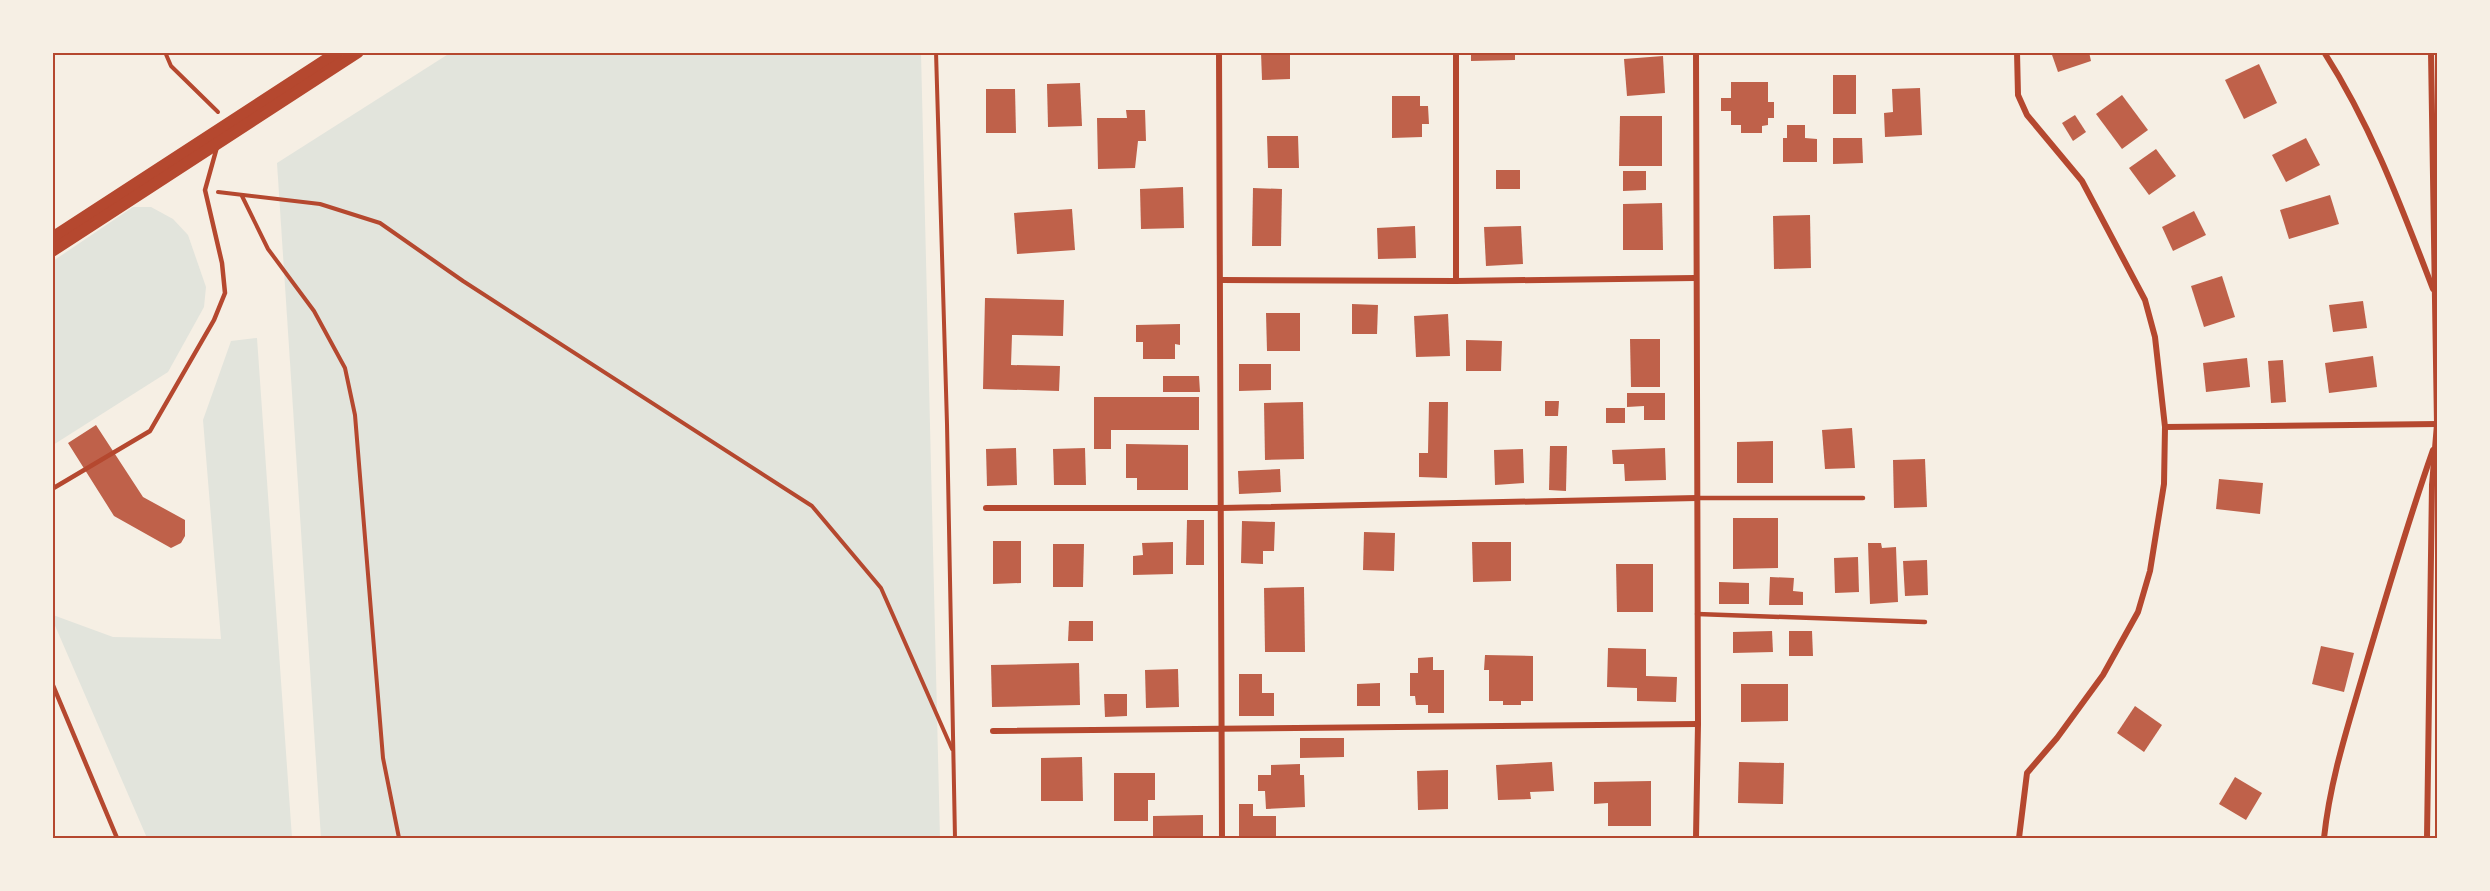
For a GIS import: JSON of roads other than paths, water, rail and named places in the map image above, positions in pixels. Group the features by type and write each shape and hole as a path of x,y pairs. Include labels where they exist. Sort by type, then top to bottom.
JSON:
{"main road":[{"path":"52,238 338,52"},
{"path":"52,250 358,52"}],"street":[{"path":"1219,52 1222,838"},
{"path":"1456,52 1456,281"},
{"path":"1695,838 1698,724 1696,52"},
{"path":"2017,52 2018,95 2027,115 2082,181 2145,300 2155,337 2165,427 2164,484 2151,571 2138,612 2103,675 2057,738 2027,773 2019,838"},
{"path":"2324,52 2348,90 2377,146 2435,295"},
{"path":"2427,838 2432,484 2437,424 2431,52"},
{"path":"1221,280 1456,281 1695,278"},
{"path":"2165,427 2437,424"},
{"path":"2324,838 2328,799 2344,742 2401,543 2436,441"},
{"path":"986,508 1221,508 1698,498"},
{"path":"993,731 1698,724"}],"lane":[{"path":"52,489 150,431 214,320 225,293 222,263 205,190 218,143 229,123"},
{"path":"1698,498 1863,498"},
{"path":"1696,614 1925,622"},
{"path":"52,683 117,838"}]}
